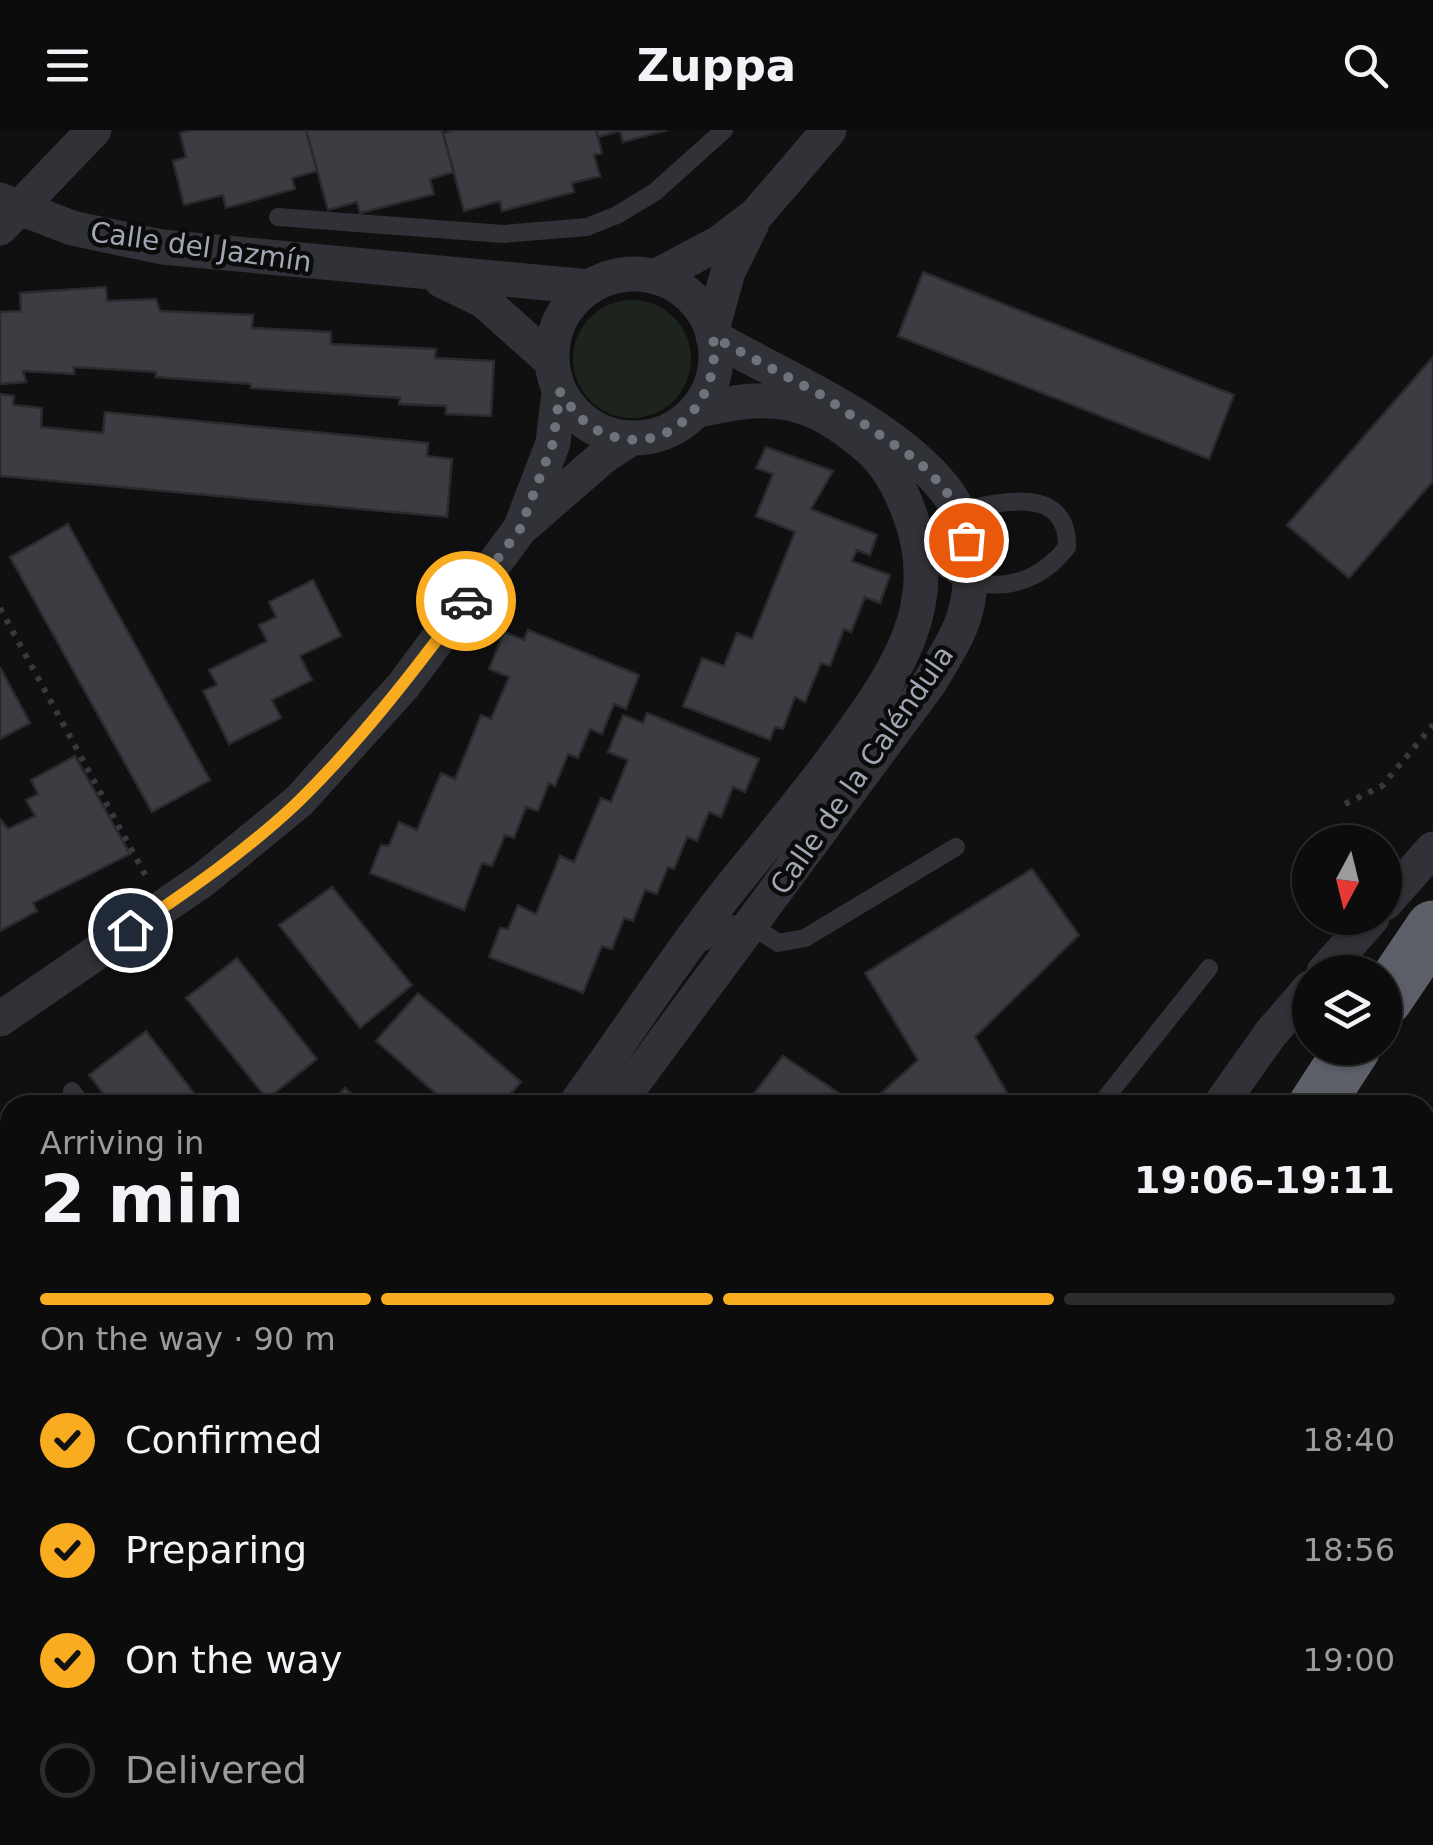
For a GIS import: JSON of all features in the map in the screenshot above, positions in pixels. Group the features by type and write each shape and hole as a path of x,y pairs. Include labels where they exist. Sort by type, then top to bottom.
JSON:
{"highway":[{"path":"1402,974 1433,928"},
{"path":"1322,1095 1342,1065"}],"street":[{"path":"5,213 94,130"},
{"path":"712,333 728,272 756,215 815,135"},
{"name":"Calle del Jazmín","path":"5,213 162,247 590,287"},
{"path":"656,277 718,243 756,215"},
{"name":"Calle del Jazmín","path":"407,268 484,301 555,376"},
{"path":"520,529 553,443 555,376 559,321 572,301 609,278 633,274 656,277 681,289 699,306 712,333 716,358 710,388 695,411 678,426 658,435 630,438 600,431 579,417 555,376"},
{"name":"Calle de la Caléndula","path":"624,1095 930,682 966,611 970,582 966,540 957,512 946,490 918,461 823,396 712,333"},
{"name":"Calle de la Caléndula","path":"582,1095 725,896 800,806 879,697 912,630 921,592 921,547 904,500 885,462 854,435 817,411 794,404 756,399 695,411"},
{"path":"0,1019 204,879 299,801 402,686 520,529 630,438"},
{"path":"1402,884 1433,849"},
{"path":"1339,955 1357,935"},
{"path":"1227,1095 1270,1032 1292,1008"}],"lane":[{"path":"278,217 503,234 588,227 655,192 724,130"},
{"path":"921,547 955,577 1006,584 1042,574 1067,547 1068,530 1044,504 993,503 957,512"},
{"path":"800,806 746,894 745,905 752,924 778,944 805,938 956,846"},
{"path":"634,1024 711,935 736,924 752,924"},
{"path":"1108,1095 1209,968"}],"path":[{"path":"0,608 163,908"},
{"path":"1345,804 1382,786 1433,725"}],"shaded area":[{"path":"632,300 655,305 674,317 686,336 691,359 686,382 674,401 655,413 632,418 609,413 590,401 578,382 573,359 578,336 590,317 609,305"}],"building":[{"path":"306,130 317,171 292,178 295,189 226,208 223,195 184,205 173,161 186,157 180,133"},
{"path":"306,130 442,130 454,172 430,179 434,194 360,213 357,202 328,210"},
{"path":"596,130 602,153 594,155 600,176 572,183 574,192 502,211 500,201 464,211 443,133"},
{"path":"596,130 667,130 623,142 620,131 598,137"},
{"path":"923,272 1234,395 1209,459 898,336"},
{"path":"106,287 107,301 156,299 160,311 253,315 252,328 331,332 331,344 436,349 435,358 494,361 491,416 446,414 446,406 399,404 400,398 251,388 251,384 156,377 156,372 74,367 74,374 23,371 26,382 0,384 0,312 21,311 20,293"},
{"path":"1433,357 1433,481 1349,578 1287,525"},
{"path":"0,394 14,396 13,405 42,408 41,427 103,433 105,412 428,443 427,456 452,459 447,517 0,476"},
{"path":"766,447 833,471 811,509 877,535 870,555 857,550 852,561 890,575 880,603 865,597 851,632 844,629 830,666 821,663 805,702 795,697 783,729 775,727 770,740 683,706 702,658 724,666 737,633 752,639 795,532 756,516 773,474 756,468"},
{"path":"68,524 210,780 152,812 10,557"},
{"path":"313,580 341,636 300,656 312,680 272,700 281,718 229,744 203,691 217,685 209,670 267,641 259,625 276,617 269,602"},
{"path":"528,630 639,675 626,709 614,704 602,734 590,729 578,758 568,754 555,786 549,783 538,811 526,807 514,838 505,835 492,866 482,863 464,910 370,873 381,845 389,846 399,822 417,830 441,773 455,779 481,715 491,719 509,677 489,669 504,632 524,640"},
{"path":"0,667 30,723 0,739"},
{"path":"647,713 759,759 745,792 733,787 721,817 709,812 697,841 687,837 674,869 668,867 657,894 645,890 633,921 624,918 612,949 602,946 583,993 489,957 500,928 508,929 518,905 536,914 560,856 574,862 601,798 611,802 628,760 608,752 623,715 643,723"},
{"path":"75,756 130,854 33,903 37,911 0,931 0,819 8,829 35,816 26,800 38,794 31,780"},
{"path":"1032,869 1079,935 975,1037 1008,1095 879,1095 918,1060 865,973"},
{"path":"332,887 412,985 360,1028 279,925"},
{"path":"237,958 317,1059 272,1095 264,1095 186,998"},
{"path":"418,993 521,1082 510,1095 438,1095 376,1041"},
{"path":"146,1031 195,1095 104,1095 89,1075"},
{"path":"783,1056 842,1095 753,1095"}],"way so far":[{"path":"466,601 520,529 553,443 560,392 579,417 600,431 630,438 658,435 678,426 695,411 710,388 716,358 713,337 823,396 918,461 946,490 966,540"}],"route":[{"path":"130,930 204,879 299,801 402,686 466,601"}]}
